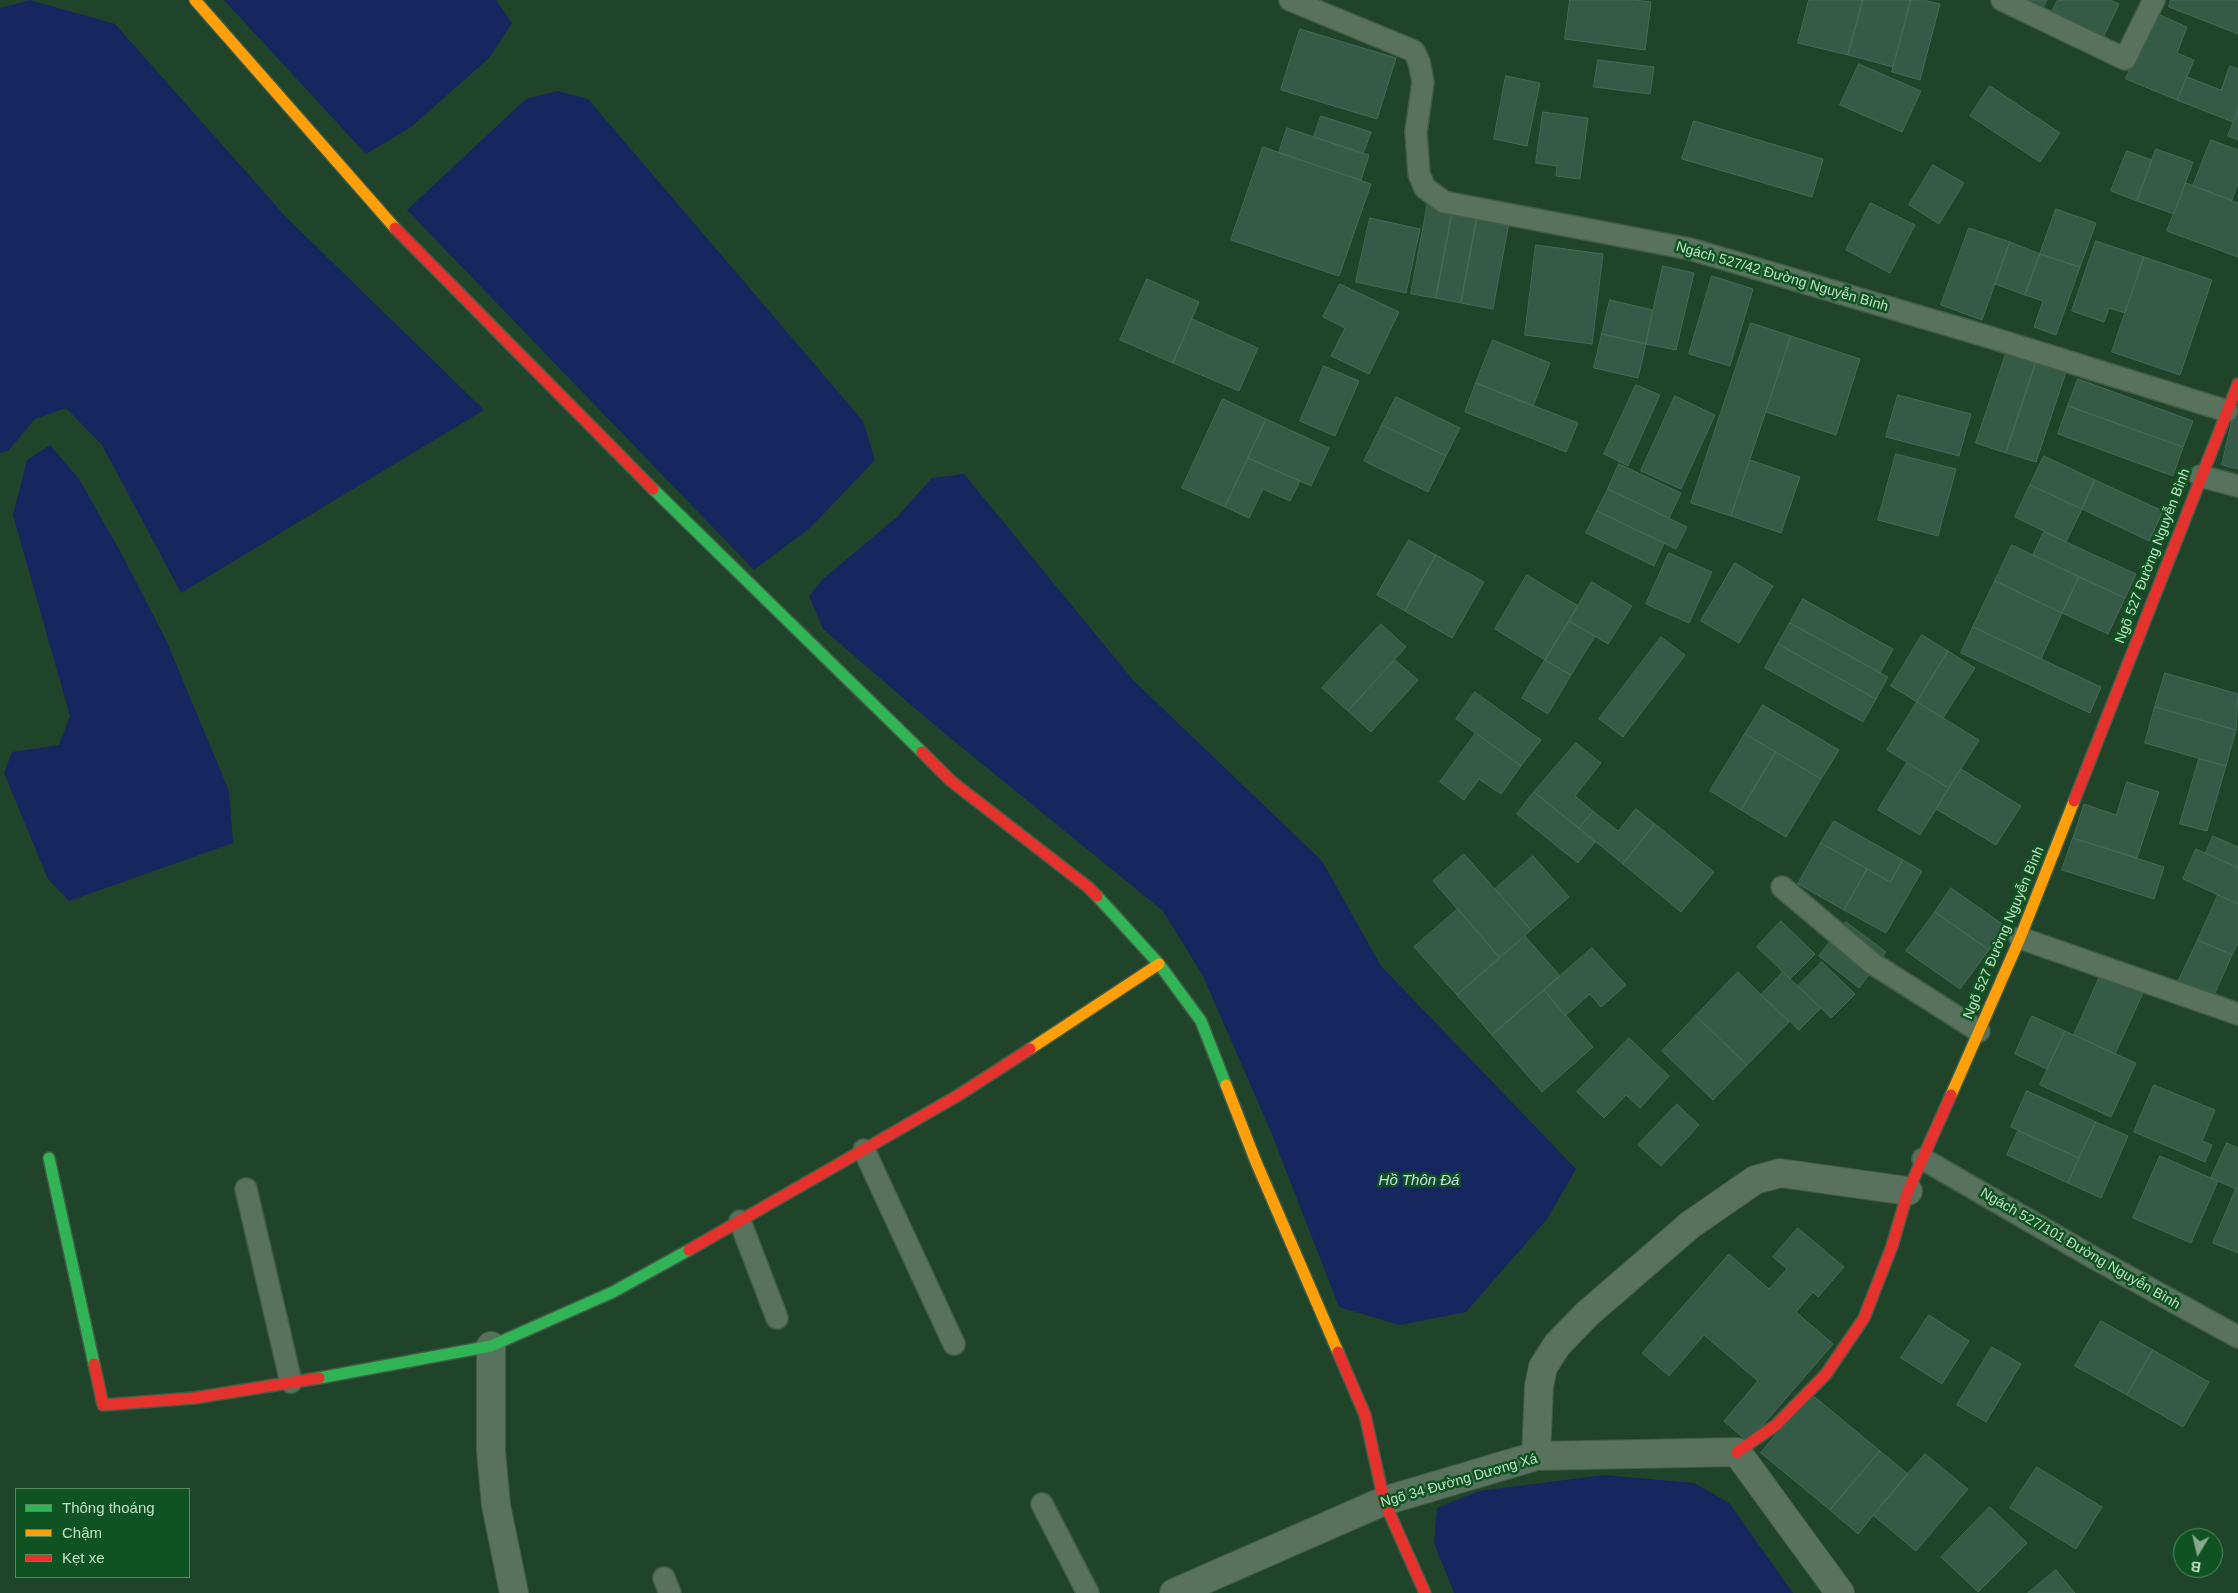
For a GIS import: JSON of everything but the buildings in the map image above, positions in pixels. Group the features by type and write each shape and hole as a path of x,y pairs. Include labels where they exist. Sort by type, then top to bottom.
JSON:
{"street":[{"path":"195,0 400,235 578,415 951,781 1088,887 1159,964 1201,1021 1256,1162 1365,1415 1384,1501 1425,1593"},
{"name":"Ngõ 527 Đường Nguyễn Bình","path":"1737,1452 1776,1425 1826,1374 1864,1318 1892,1246 1908,1191 2020,938 2200,476 2238,384"},
{"path":"49,1158 103,1405 194,1398 291,1382 490,1346 613,1292 957,1096 1159,964"},
{"path":"1536,1456 1539,1386 1543,1367 1557,1345 1587,1314 1690,1225 1755,1180 1780,1173 1908,1191"},
{"path":"490,1346 491,1452 496,1505 514,1593"},
{"path":"1737,1452 1840,1593"},
{"name":"Ngõ 34 Đường Dương Xá","path":"1174,1593 1384,1501 1536,1456 1737,1452"}],"lane":[{"name":"Ngách 527/42 Đường Nguyễn Bình","path":"1290,0 1414,51 1419,62 1423,82 1416,132 1419,174 1425,188 1444,202 1690,249 1989,337 2226,411"},
{"path":"2002,0 2125,59 2154,0"},
{"path":"2200,476 2238,486"},
{"path":"1782,887 1872,963 1979,1031"},
{"path":"2020,938 2238,1014"},
{"path":"864,1150 954,1344"},
{"name":"Ngách 527/101 Đường Nguyễn Bình","path":"1923,1159 2094,1258 2238,1338"},
{"path":"246,1189 291,1382"},
{"path":"740,1221 777,1318"},
{"path":"1042,1504 1088,1593"}],"water":[{"path":"30,0 115,24 286,217 484,410 181,593 102,445 66,408 35,419 8,451 0,453 0,8"},
{"path":"224,0 496,0 512,23 489,58 411,127 366,154"},
{"path":"558,91 588,99 863,421 875,460 811,527 754,570 407,210 526,99"},
{"path":"50,445 79,479 120,551 166,640 229,791 233,843 69,901 48,879 4,773 12,752 59,745 70,716 13,515 27,460"},
{"name":"Hồ Thôn Đá","path":"964,474 1133,680 1322,861 1381,966 1576,1169 1547,1219 1466,1312 1400,1325 1339,1307 1271,1132 1203,976 1163,911 932,723 823,629 809,596 823,579 897,517 932,478"},
{"path":"1604,1475 1694,1483 1729,1503 1793,1593 1454,1593 1434,1543 1437,1508 1479,1491"}],"traffic: fast":[{"path":"653,489 922,752"},
{"path":"1097,896 1159,964 1201,1021 1226,1085"},
{"path":"49,1158 94,1364"},
{"path":"319,1378 491,1346 613,1292 689,1250"}],"traffic: slow":[{"path":"195,0 395,228"},
{"path":"1951,1095 2020,938 2074,801"},
{"path":"1030,1049 1159,964"},
{"path":"1226,1085 1256,1162 1338,1352"}],"traffic: jam":[{"path":"395,228 653,489"},
{"path":"2074,801 2238,384"},
{"path":"922,752 951,781 1088,887 1097,896"},
{"path":"689,1250 957,1096 1030,1049"},
{"path":"1737,1452 1776,1425 1826,1374 1864,1318 1892,1246 1908,1191 1951,1095"},
{"path":"1338,1352 1365,1415 1384,1501 1425,1593"},
{"path":"94,1364 103,1405 194,1398 319,1378"}]}
